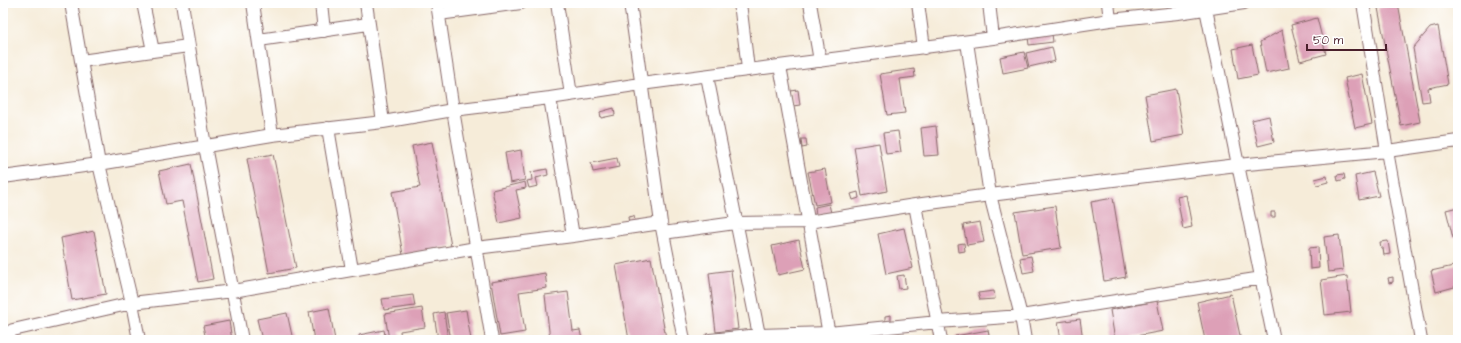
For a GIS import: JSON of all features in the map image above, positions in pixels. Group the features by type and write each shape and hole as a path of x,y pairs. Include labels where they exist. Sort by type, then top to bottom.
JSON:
{"street":[{"path":"71,3 99,164 132,303 139,340"},
{"path":"143,3 153,51"},
{"path":"182,3 205,146 242,340"},
{"path":"253,3 272,135"},
{"path":"321,3 324,31"},
{"path":"366,3 383,122"},
{"path":"492,340 453,110 438,8 516,3"},
{"path":"557,3 571,95"},
{"path":"630,3 662,228 684,340"},
{"path":"740,3 748,69"},
{"path":"810,3 820,61"},
{"path":"918,3 924,48"},
{"path":"989,3 993,38"},
{"path":"1108,3 1110,20"},
{"path":"3,177 99,164 272,135 383,122 453,110 550,98 748,69 967,42 1177,8 1206,9 1244,3"},
{"path":"1363,3 1387,150 1421,340"},
{"path":"1206,9 1274,340"},
{"path":"258,40 368,24"},
{"path":"967,42 990,195 1021,316 1025,340"},
{"path":"81,61 188,46"},
{"path":"780,66 830,337"},
{"path":"707,76 759,338"},
{"path":"550,98 573,236"},
{"path":"328,128 352,270"},
{"path":"3,336 13,330 132,303 233,291 476,248 573,236 662,228 735,223 808,222 990,195 1238,165 1387,150 1458,141"},
{"path":"915,205 941,340"},
{"path":"710,340 830,337 938,322 1021,316 1262,278"}],"building":[{"path":"1398,4 1420,122 1401,126 1378,8"},
{"path":"1317,18 1326,54 1300,61 1291,25"},
{"path":"1438,26 1448,84 1428,88 1430,101 1422,102 1413,48 1430,28"},
{"path":"1282,30 1289,68 1266,73 1260,42"},
{"path":"1052,34 1053,42 1029,45 1028,37"},
{"path":"1252,45 1258,75 1238,79 1233,49"},
{"path":"1052,47 1055,61 1029,67 1026,53"},
{"path":"1024,52 1028,68 1003,73 1000,57"},
{"path":"914,69 915,77 900,79 905,113 887,115 880,74"},
{"path":"1362,74 1372,124 1355,128 1345,78"},
{"path":"1176,89 1184,135 1153,141 1145,95"},
{"path":"798,90 800,105 793,106 791,91"},
{"path":"614,108 615,115 601,118 600,112"},
{"path":"1269,116 1274,142 1258,146 1252,120"},
{"path":"936,126 939,155 924,156 921,128"},
{"path":"898,131 901,152 886,154 883,133"},
{"path":"801,139 806,139 807,147 802,148"},
{"path":"432,142 451,246 403,255 392,192 420,187 412,146"},
{"path":"879,143 887,191 862,196 854,147"},
{"path":"521,150 525,180 510,183 505,153"},
{"path":"273,154 296,268 269,273 247,159"},
{"path":"617,158 619,167 593,172 591,163"},
{"path":"191,164 213,279 198,282 182,201 166,204 159,171"},
{"path":"547,169 548,175 536,178 538,186 529,188 527,181 532,180 531,172"},
{"path":"825,169 831,202 815,205 808,172"},
{"path":"1373,172 1379,196 1359,200 1355,176"},
{"path":"1344,174 1345,179 1338,181 1337,175"},
{"path":"1327,176 1328,182 1317,185 1315,179"},
{"path":"525,182 526,188 516,190 522,218 499,223 492,190"},
{"path":"858,192 859,198 853,200 851,194"},
{"path":"1186,195 1192,227 1183,229 1177,197"},
{"path":"1113,198 1126,277 1104,281 1091,202"},
{"path":"829,204 831,213 816,215 815,207"},
{"path":"1055,206 1061,248 1022,254 1015,212"},
{"path":"1458,207 1458,237 1453,238 1446,210"},
{"path":"1271,212 1275,212 1275,217 1271,217"},
{"path":"634,216 635,222 629,223 628,217"},
{"path":"980,222 984,242 967,245 963,225"},
{"path":"904,228 913,268 886,274 878,234"},
{"path":"94,231 106,294 72,300 61,238"},
{"path":"1339,235 1343,270 1328,272 1324,237"},
{"path":"799,240 805,269 778,275 772,246"},
{"path":"1388,241 1390,254 1384,255 1380,242"},
{"path":"964,243 965,251 959,252 958,244"},
{"path":"1318,247 1319,268 1310,269 1309,248"},
{"path":"1031,256 1034,271 1023,273 1020,258"},
{"path":"651,258 666,338 654,340 629,340 616,265"},
{"path":"1458,265 1458,286 1436,292 1431,271"},
{"path":"731,270 738,329 716,332 709,273"},
{"path":"545,273 547,288 519,292 525,332 500,336 491,282"},
{"path":"904,275 906,288 899,289 897,276"},
{"path":"1347,276 1351,312 1325,315 1321,280"},
{"path":"1393,277 1393,282 1389,283 1388,278"},
{"path":"994,291 995,299 980,300 978,293"},
{"path":"568,292 573,331 580,330 582,340 550,340 545,295"},
{"path":"1231,294 1241,340 1205,340 1197,302"},
{"path":"413,295 415,306 384,310 382,299"},
{"path":"1157,301 1163,331 1115,340 1110,310"},
{"path":"329,308 335,340 314,340 309,312"},
{"path":"422,308 425,327 400,331 401,340 389,340 385,314"},
{"path":"466,310 471,340 451,340 446,313"},
{"path":"444,312 448,340 438,340 434,314"},
{"path":"287,313 293,340 262,340 257,319"},
{"path":"891,315 891,321 885,321 885,316"},
{"path":"1080,319 1083,340 1061,340 1058,322"},
{"path":"229,321 232,340 206,340 203,326"},
{"path":"384,330 386,340 360,340 359,335"},
{"path":"988,330 990,340 956,340 955,336"}]}
